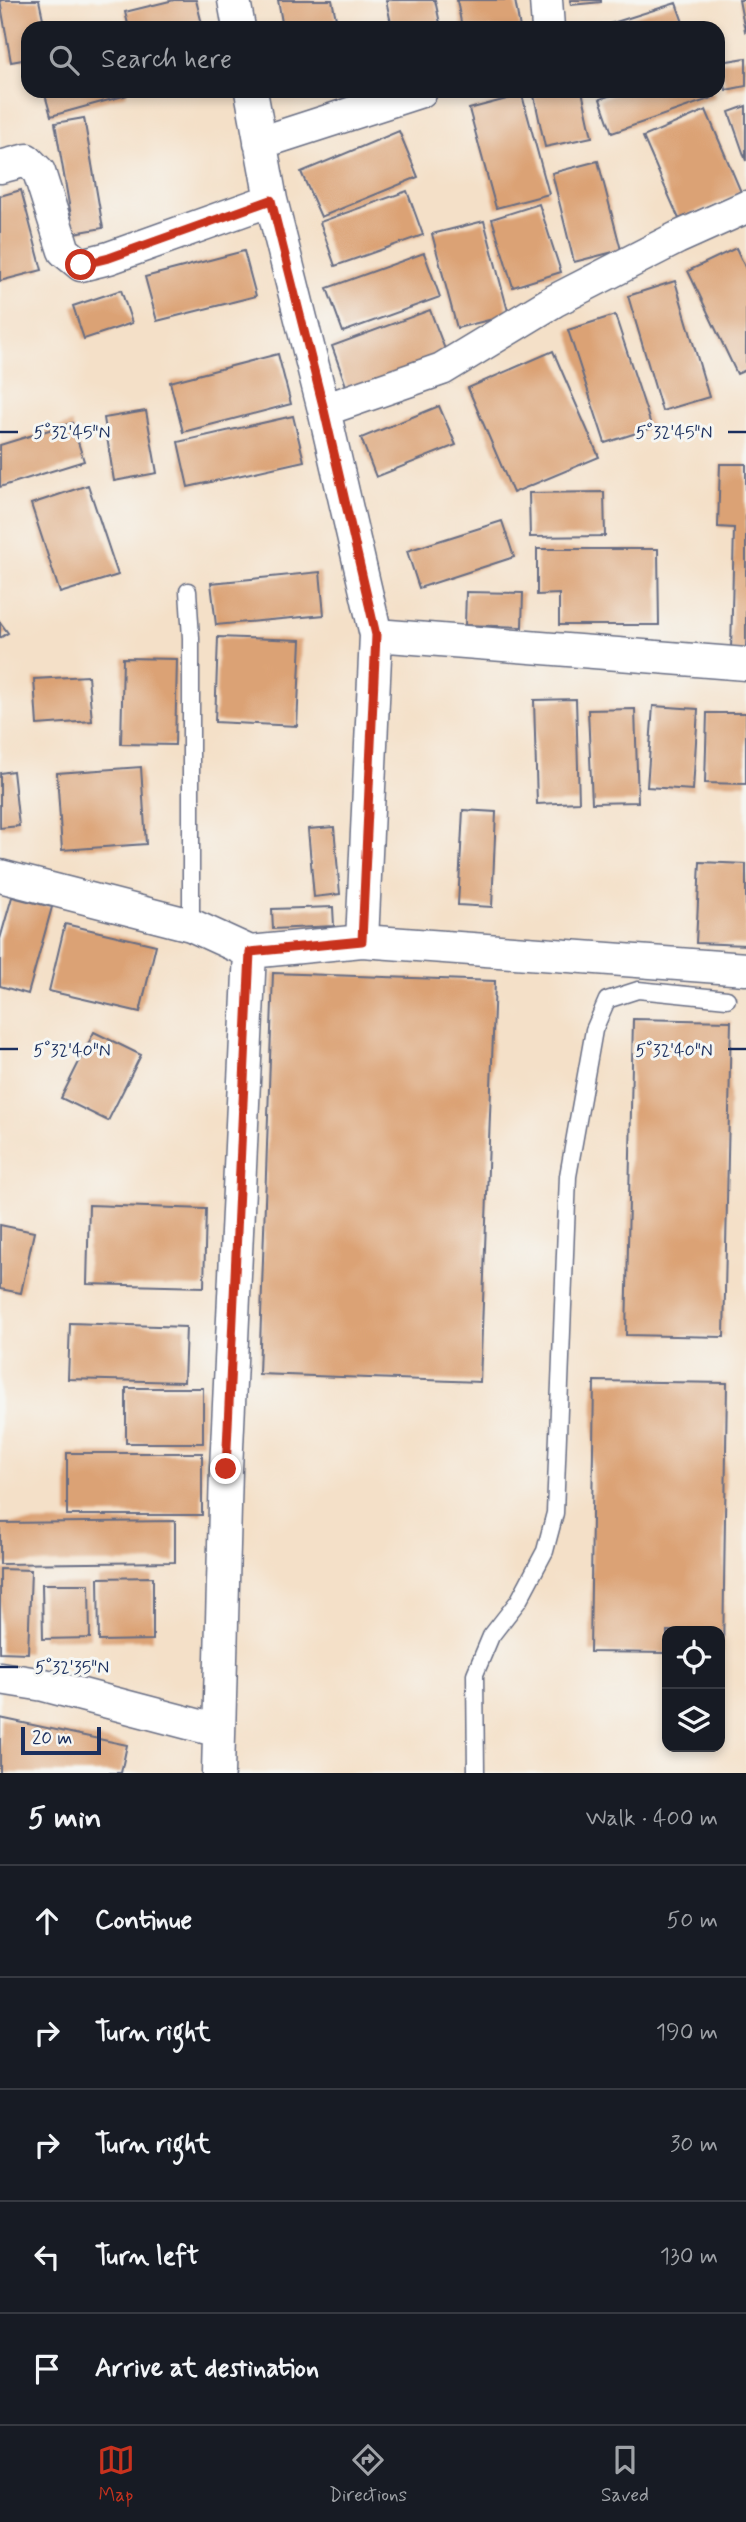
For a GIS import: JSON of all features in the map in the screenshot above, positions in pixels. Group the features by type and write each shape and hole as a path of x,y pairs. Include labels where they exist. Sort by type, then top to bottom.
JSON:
{"street":[{"path":"234,0 238,21"},
{"path":"546,0 548,21"},
{"path":"252,98 271,200 324,410 376,635 362,941"},
{"path":"260,143 399,98"},
{"path":"0,167 27,160 39,172 64,251 81,265 109,258 271,200"},
{"path":"324,410 442,369 554,301 677,238 746,207"},
{"path":"376,635 746,664"},
{"path":"0,876 191,925 250,952 362,941 746,969"},
{"path":"218,1773 226,1469 250,952"},
{"path":"0,1678 44,1685 219,1731"}],"lane":[{"path":"188,591 191,638 191,925"},
{"path":"476,1773 475,1674 491,1636 519,1600 545,1551 555,1513 568,1176 594,1030 607,1000 638,990 727,999"}],"building":[{"path":"0,0 39,0 44,21 21,21 21,60 11,62"},
{"path":"174,0 196,0 201,21 127,21 125,12"},
{"path":"278,0 332,0 336,21 282,21"},
{"path":"386,0 435,0 440,21 390,21"},
{"path":"457,0 515,0 519,21 461,21"},
{"path":"570,0 601,0 601,2 571,5"},
{"path":"739,0 746,0 745,31"},
{"path":"676,3 682,21 619,21"},
{"path":"746,58 746,86 726,90 725,61"},
{"path":"46,98 116,98 51,116"},
{"path":"511,98 523,98 549,194 496,208 469,109"},
{"path":"534,98 584,98 592,137 545,147"},
{"path":"603,98 712,98 612,133 600,99"},
{"path":"746,106 746,161 729,112"},
{"path":"706,110 741,192 679,219 643,137"},
{"path":"84,118 103,228 74,233 55,123"},
{"path":"399,131 418,177 321,217 301,172"},
{"path":"598,161 621,250 574,262 552,173"},
{"path":"21,190 42,270 0,281 0,196"},
{"path":"407,191 423,235 335,266 320,222"},
{"path":"539,204 561,272 513,287 492,219"},
{"path":"484,221 509,315 457,328 432,234"},
{"path":"736,248 746,269 746,370 737,374 688,271"},
{"path":"244,251 256,296 157,321 145,277"},
{"path":"424,253 440,297 343,332 327,288"},
{"path":"675,281 709,397 662,411 628,296"},
{"path":"121,290 132,323 84,339 73,306"},
{"path":"430,310 449,360 350,397 332,346"},
{"path":"615,315 652,428 605,443 568,330"},
{"path":"553,351 599,457 513,493 468,388"},
{"path":"278,354 291,404 183,432 170,382"},
{"path":"439,406 456,445 376,477 361,438"},
{"path":"146,411 157,473 114,481 104,418"},
{"path":"293,416 304,461 188,487 178,442"},
{"path":"72,423 84,461 0,487 0,445"},
{"path":"720,464 746,464 746,652 731,651 734,528 718,527"},
{"path":"88,485 118,575 60,593 31,504"},
{"path":"604,492 605,536 530,537 529,493"},
{"path":"502,521 514,557 419,588 407,551"},
{"path":"537,549 658,549 659,625 559,625 559,594 537,595"},
{"path":"320,572 324,615 216,625 211,583"},
{"path":"466,592 523,593 522,627 465,625"},
{"path":"0,622 8,633 0,638"},
{"path":"218,637 301,640 297,726 215,722"},
{"path":"123,658 177,659 175,745 121,744"},
{"path":"88,676 92,721 37,725 34,679"},
{"path":"576,699 579,802 537,804 534,700"},
{"path":"653,706 698,709 693,790 647,787"},
{"path":"635,709 638,802 592,803 588,710"},
{"path":"707,713 746,713 746,784 705,783"},
{"path":"141,767 146,844 62,850 57,773"},
{"path":"13,771 19,826 0,828 0,773"},
{"path":"463,810 496,812 492,907 458,905"},
{"path":"334,827 340,894 314,897 308,829"},
{"path":"700,862 746,864 746,945 696,943"},
{"path":"12,897 52,907 28,994 0,986 0,939"},
{"path":"333,907 334,926 273,929 272,909"},
{"path":"65,924 156,945 140,1012 49,991"},
{"path":"273,973 495,981 480,1382 259,1374"},
{"path":"633,1019 731,1021 724,1337 626,1335"},
{"path":"94,1032 141,1055 108,1121 61,1098"},
{"path":"89,1205 206,1209 204,1287 87,1284"},
{"path":"0,1225 34,1232 21,1293 0,1289"},
{"path":"70,1323 186,1327 184,1382 68,1379"},
{"path":"594,1381 727,1383 723,1626 662,1626 662,1653 590,1652"},
{"path":"126,1388 203,1388 203,1443 126,1443"},
{"path":"67,1453 202,1453 202,1515 67,1515"},
{"path":"175,1521 175,1562 0,1564 0,1523"},
{"path":"0,1569 31,1570 28,1653 0,1652"},
{"path":"153,1577 153,1640 99,1641 98,1578"},
{"path":"42,1584 89,1584 90,1638 43,1639"},
{"path":"0,1718 127,1745 121,1773 0,1773"}],"route":[{"path":"81,265 109,258 271,200 324,410 376,635 362,941 250,952 226,1469"}]}
